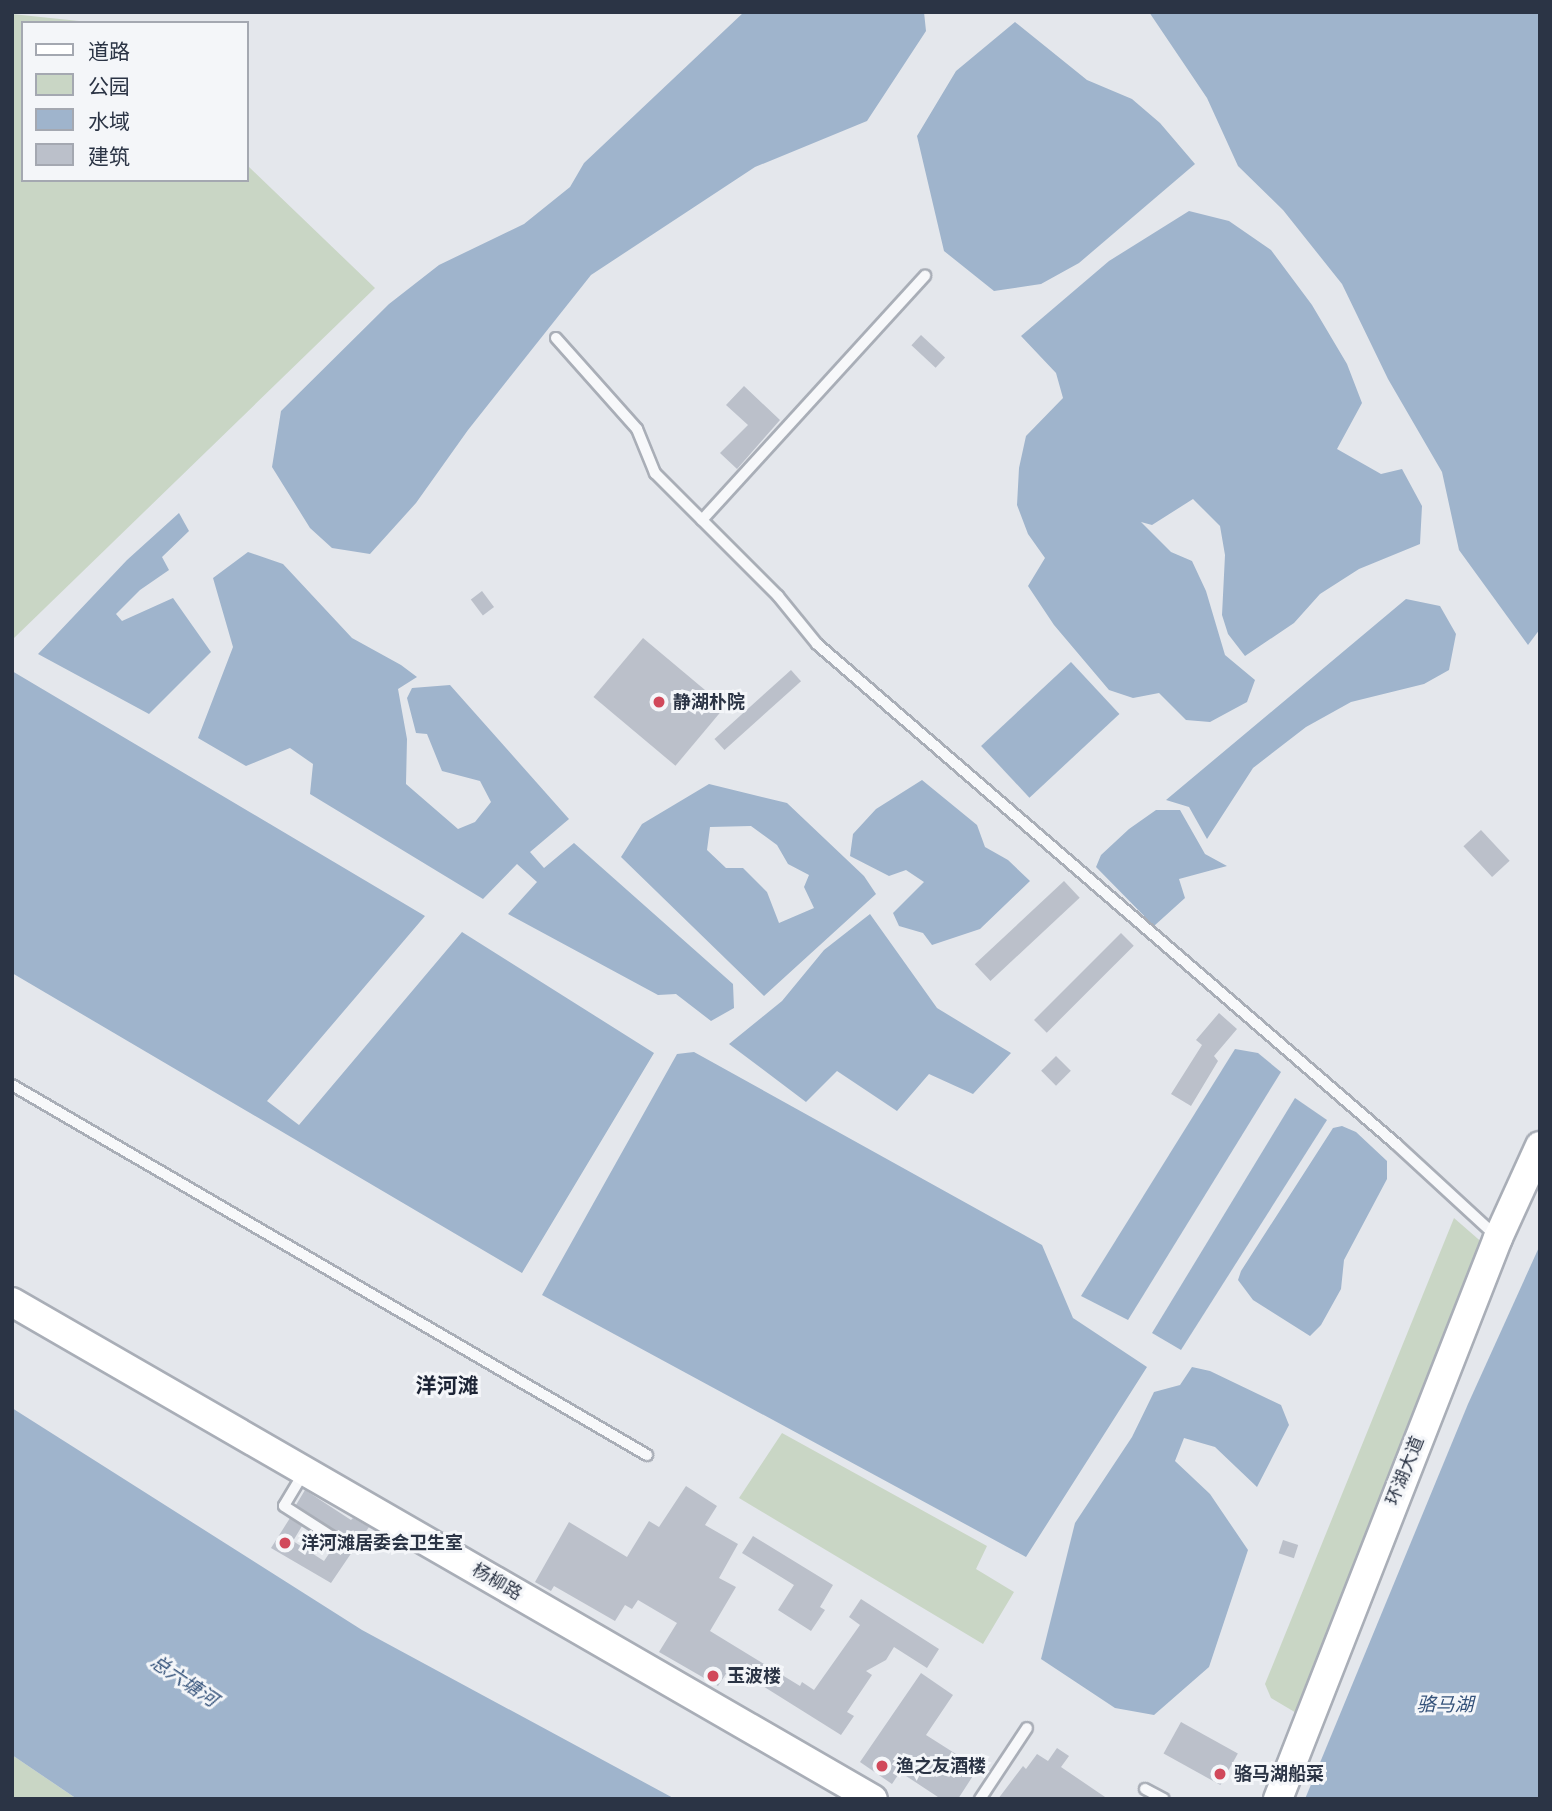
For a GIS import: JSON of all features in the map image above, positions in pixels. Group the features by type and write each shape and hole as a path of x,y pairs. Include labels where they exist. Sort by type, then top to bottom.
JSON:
{"street":[{"name":"环湖大道","path":"1278,1799 1498,1238 1540,1146"},
{"name":"杨柳路","path":"12,1302 873,1799"}],"lane":[{"path":"702,520 925,276"},
{"path":"556,338 637,429 655,473 778,596 817,644 1396,1144 1498,1238"},
{"path":"12,1085 647,1455"},
{"path":"305,1471 284,1506 331,1536"},
{"path":"980,1799 1027,1728"},
{"path":"1145,1789 1164,1799"}],"green space":[{"path":"12,14 79,21 21,21 21,182 248,182 248,166 375,288 12,640"},
{"path":"1454,1218 1485,1245 1298,1714 1271,1698 1265,1684"},
{"path":"782,1433 987,1546 976,1569 1014,1592 983,1644 739,1498"},
{"path":"12,1755 77,1799 12,1799"}],"water":[{"path":"744,12 924,12 926,31 867,121 755,167 591,275 468,430 416,503 370,554 332,548 310,528 272,467 281,411 389,304 439,265 524,224 570,187 584,163"},
{"path":"1149,12 1540,12 1540,629 1528,645 1459,550 1442,472 1388,379 1342,284 1283,210 1238,166 1207,98"},
{"path":"1015,22 1087,80 1132,99 1160,123 1195,164 1079,263 1041,284 994,291 944,251 917,136 956,71"},
{"path":"1189,211 1229,221 1271,250 1312,305 1347,364 1362,403 1337,449 1381,474 1402,469 1422,506 1420,544 1359,569 1320,594 1294,623 1245,656 1228,634 1222,615 1225,555 1220,526 1193,499 1152,525 1141,522 1171,552 1192,561 1206,591 1225,655 1255,680 1247,702 1210,722 1186,720 1159,693 1133,698 1109,690 1054,625 1028,586 1045,558 1028,534 1017,505 1019,468 1026,436 1063,398 1056,373 1021,336 1109,261"},
{"path":"179,513 189,531 162,557 169,570 140,590 116,614 122,621 173,598 211,652 149,714 38,654 127,560"},
{"path":"248,552 283,564 352,638 417,677 398,689 407,739 406,784 458,829 475,822 491,802 480,781 442,771 427,734 416,733 407,698 412,688 450,685 569,819 530,852 544,868 574,843 733,984 734,1008 711,1021 676,994 658,995 508,914 537,882 517,864 483,899 310,794 313,764 290,748 246,766 198,738 233,647 213,578"},
{"path":"1406,599 1440,606 1456,634 1449,670 1424,684 1351,702 1306,727 1253,768 1207,839 1189,807 1166,800"},
{"path":"1071,662 1119,714 1029,798 981,746"},
{"path":"12,671 425,916 267,1101 299,1125 462,932 654,1053 522,1273 12,973"},
{"path":"922,780 977,825 985,847 1008,860 1030,881 980,929 932,945 923,933 899,926 893,913 924,882 906,870 889,876 850,856 853,834 876,809"},
{"path":"709,784 787,803 864,876 876,894 764,996 621,857 642,824","holes":["751,826 777,845 788,864 809,875 804,887 814,908 779,923 767,892 743,868 726,868 707,850 710,827"]},
{"path":"1156,810 1180,810 1205,854 1227,866 1179,879 1185,898 1154,926 1096,867 1101,855 1129,829"},
{"path":"870,914 937,1008 1011,1053 973,1094 929,1074 897,1111 837,1071 806,1102 729,1044 782,1001 824,950"},
{"path":"1235,1049 1258,1053 1281,1072 1128,1320 1081,1296"},
{"path":"694,1052 1042,1245 1073,1318 1147,1367 1026,1557 542,1295 677,1054"},
{"path":"1295,1098 1327,1120 1181,1350 1152,1333"},
{"path":"1342,1126 1356,1132 1387,1161 1387,1179 1344,1260 1341,1289 1321,1325 1310,1336 1253,1300 1238,1280 1241,1271 1333,1128"},
{"name":"骆马湖","path":"1540,1245 1540,1799 1305,1799 1468,1404"},
{"path":"1192,1367 1210,1371 1281,1405 1289,1425 1257,1487 1215,1447 1184,1438 1175,1461 1210,1494 1248,1550 1209,1667 1154,1715 1115,1708 1041,1659 1075,1523 1132,1437 1154,1392 1180,1385"},
{"name":"总六塘河","path":"12,1408 362,1630 675,1799 77,1799 12,1755"}],"building":[{"path":"921,335 945,358 936,368 911,345"},
{"path":"744,386 780,420 737,469 720,453 748,425 726,405"},
{"path":"482,591 494,607 483,615 471,599"},
{"name":"静湖朴院","path":"643,638 725,707 675,766 594,697"},
{"path":"791,670 801,681 724,750 714,739"},
{"path":"1481,830 1510,861 1492,877 1463,846"},
{"path":"1064,881 1080,898 990,981 975,964"},
{"path":"1121,933 1134,946 1047,1033 1034,1020"},
{"path":"1219,1013 1237,1029 1214,1056 1218,1061 1191,1106 1171,1094 1202,1045 1196,1040"},
{"path":"1056,1056 1071,1071 1056,1086 1041,1071"},
{"path":"686,1486 717,1506 705,1525 738,1544 719,1578 736,1587 710,1631 800,1686 802,1682 814,1690 860,1625 849,1617 861,1599 939,1649 927,1668 894,1647 886,1660 866,1671 872,1675 847,1712 854,1716 841,1735 731,1666 718,1686 659,1652 677,1623 638,1600 632,1609 625,1605 615,1621 554,1586 551,1591 535,1582 569,1522 627,1557 649,1521 659,1527"},
{"path":"305,1490 351,1520 353,1518 369,1527 331,1583 271,1548 290,1518 302,1526 293,1541 324,1561 341,1536 296,1505"},
{"path":"753,1536 833,1585 820,1607 825,1610 811,1631 778,1610 794,1585 742,1553"},
{"path":"1283,1540 1298,1545 1294,1558 1279,1553"},
{"path":"921,1673 953,1695 926,1735 978,1768 958,1799 941,1799 900,1772 892,1784 860,1762"},
{"path":"1181,1722 1238,1754 1220,1785 1164,1753"},
{"path":"1057,1748 1069,1756 1061,1767 1108,1799 998,1799 1023,1766 1026,1769 1037,1754 1048,1761"}],"place":[{"name":"静湖朴院","path":"659,702"},
{"name":"洋河滩居委会卫生室","path":"285,1543"},
{"name":"玉波楼","path":"713,1676"},
{"name":"渔之友酒楼","path":"882,1766"},
{"name":"骆马湖船菜","path":"1220,1774"}],"district":[{"name":"洋河滩","path":"447,1385"}]}
